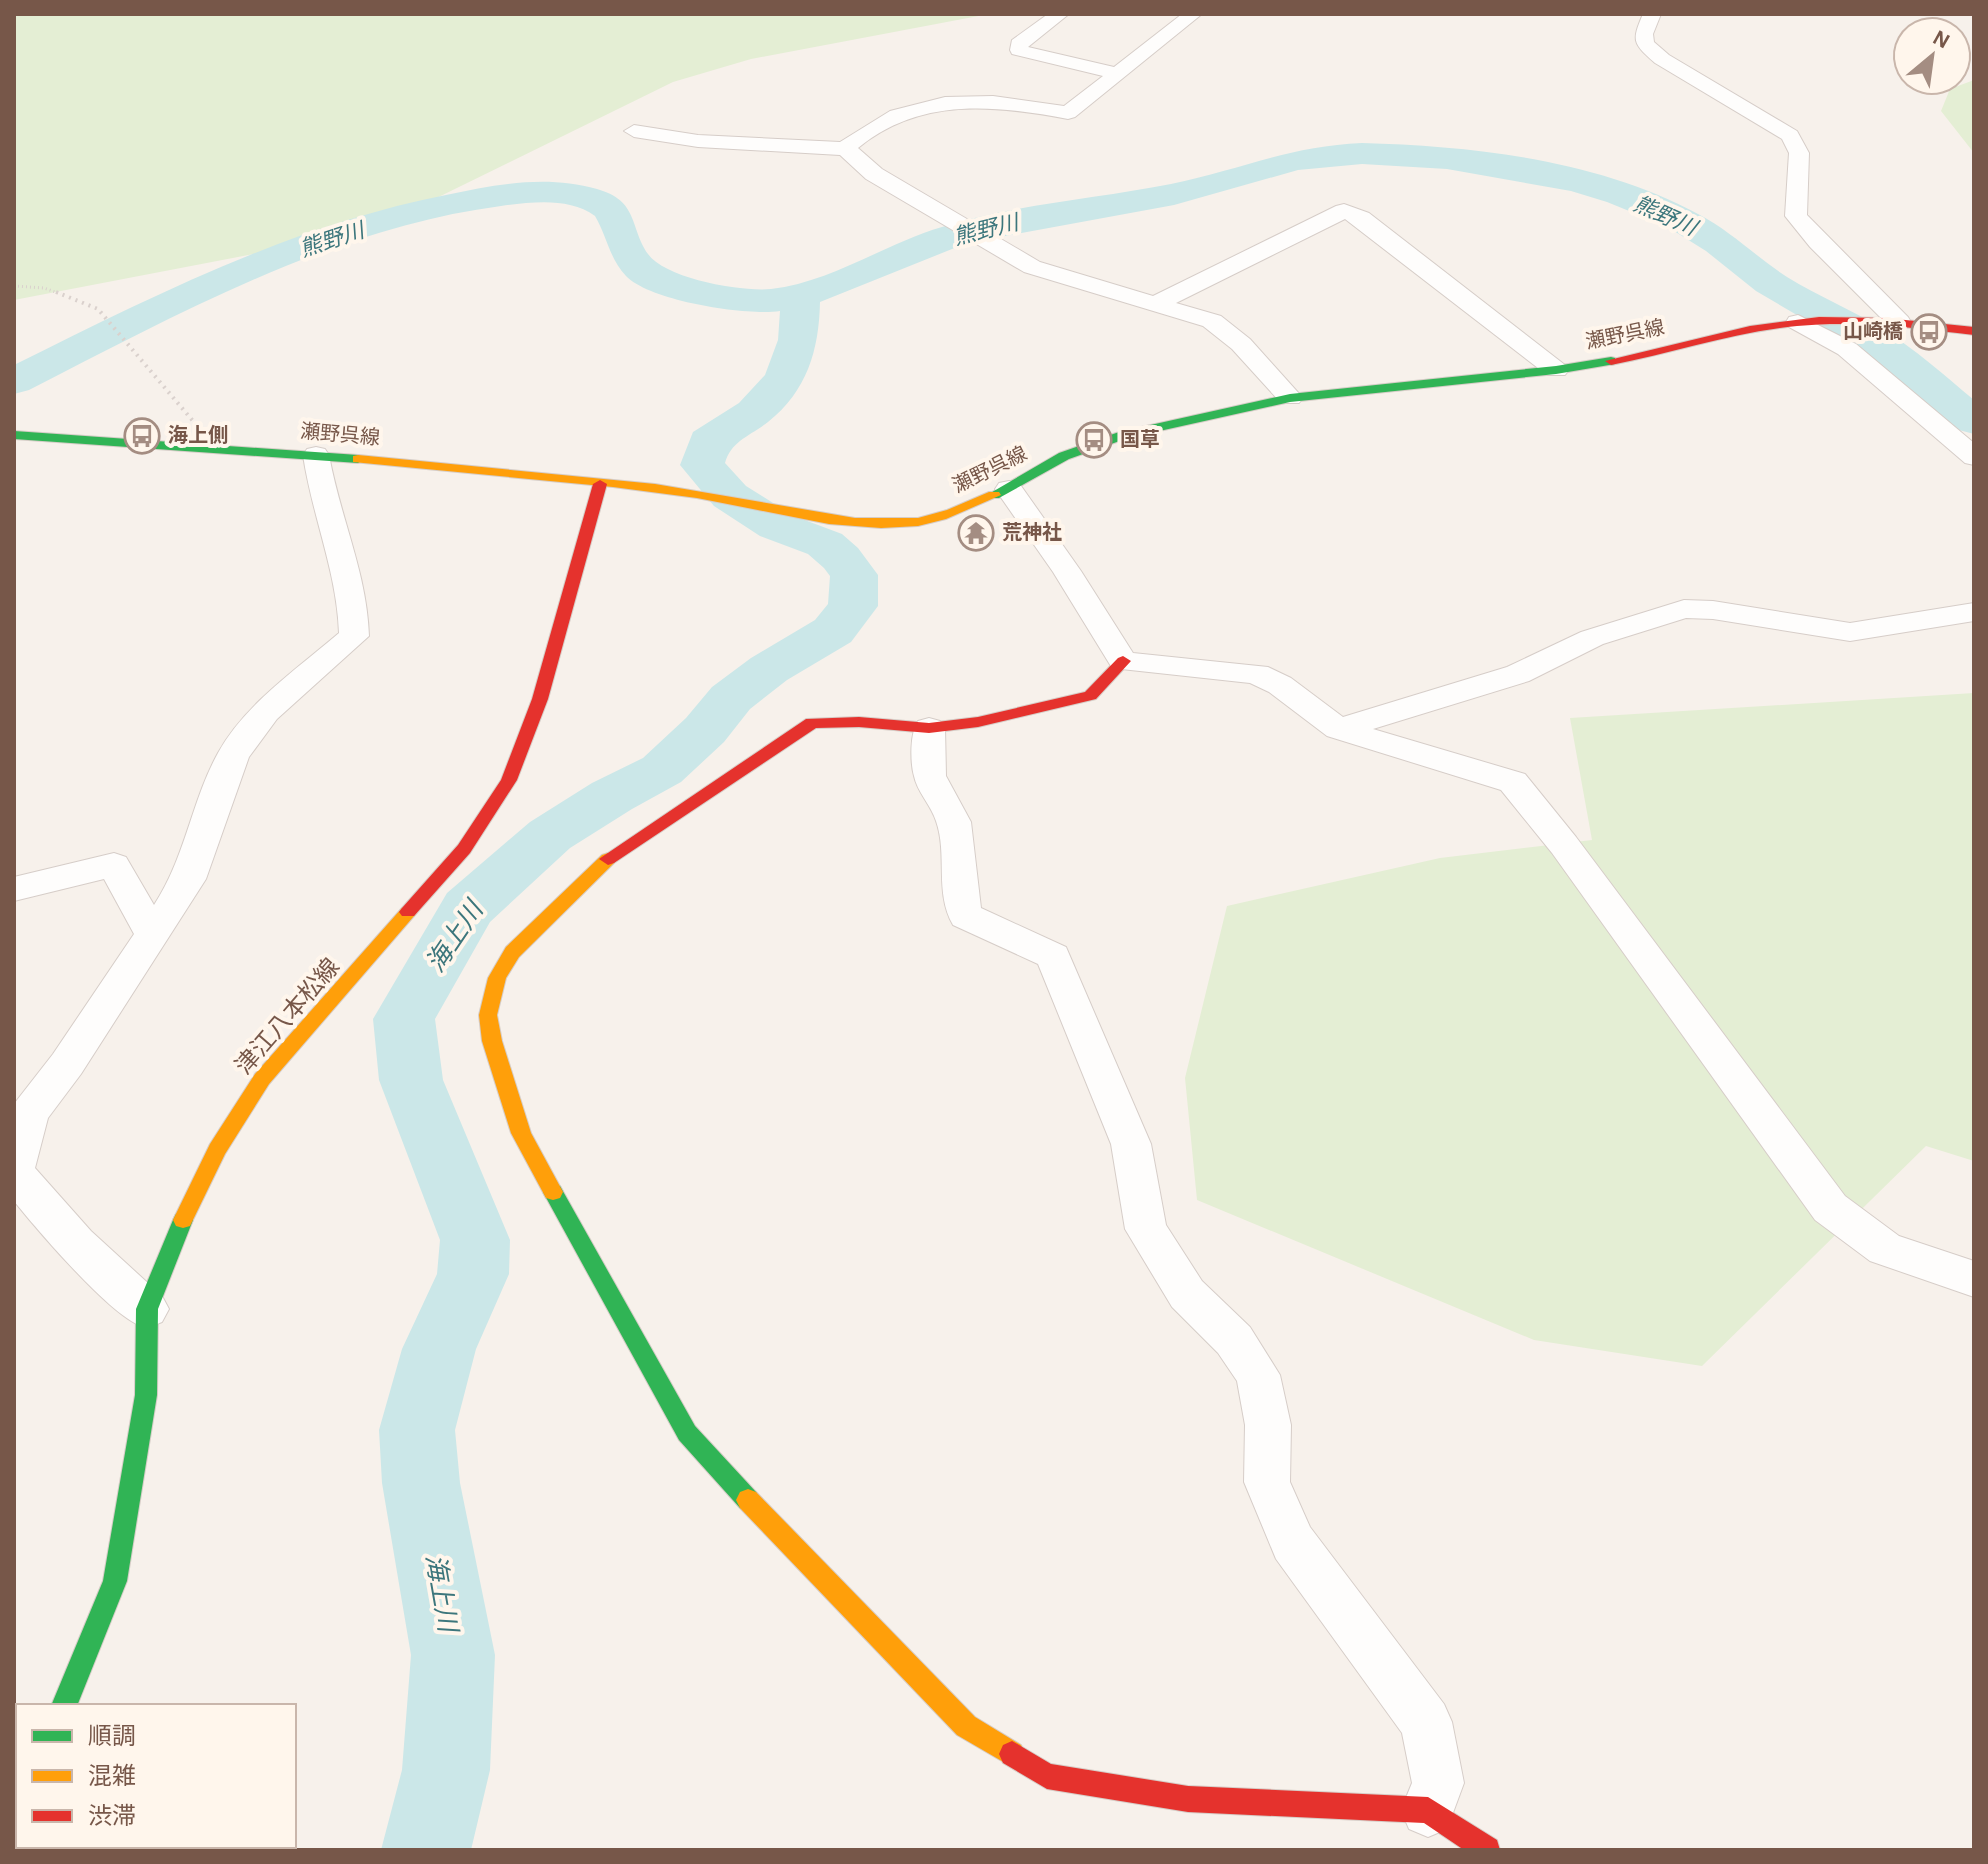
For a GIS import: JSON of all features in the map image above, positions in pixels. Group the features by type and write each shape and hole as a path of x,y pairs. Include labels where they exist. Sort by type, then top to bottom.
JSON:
{"main road":[{"name":"瀬野呉線","path":"14,435 473,468 694,494 857,522 909,523 963,509 1009,489 1064,456 1124,435 1290,398 1464,377 1556,370 1646,355 1742,331 1806,321 1899,322 1974,331"},
{"name":"津江八本松線","path":"65,1704 115,1581 146,1395 147,1309 178,1229 217,1150 262,1079 464,849 509,780 540,699 600,484"},
{"path":"1123,661 1090,696 978,722 929,728 859,722 812,723 617,851 512,952 497,978 488,1015 492,1041 521,1133 687,1433 807,1564 966,1726 1047,1776 1188,1799 1428,1810 1487,1850"}],"street":[{"path":"1060,14 1019,44 1019,50 1120,74"},
{"path":"845,149 888,119 926,105 964,100 1025,104 1068,113 1193,14"},
{"path":"1652,14 1644,34 1645,44 1662,59 1790,135 1799,153 1796,216 1899,322"},
{"path":"634,131 698,141 845,149 858,157 874,174 1032,267 1212,321 1241,344 1290,398"},
{"path":"1157,303 1344,211 1361,218 1556,370"},
{"path":"1806,321 1847,349 1974,457"},
{"path":"147,1309 100,1269 47,1214 14,1171 29,1113 67,1064 189,879 233,755 266,712 354,636 355,603 320,487 316,455"},
{"path":"1009,489 1067,571 1123,661 1257,674 1280,685 1338,729 1513,782 1564,845 1830,1208 1885,1249 1974,1279"},
{"path":"1338,729 1518,674 1592,638 1684,609 1713,610 1850,632 1974,612"},
{"path":"929,728 930,776 954,822 960,901 966,916 1053,956 1131,1144 1146,1229 1187,1294 1234,1340 1258,1375 1268,1425 1267,1482 1293,1543 1426,1722 1438,1783 1428,1810"},
{"path":"14,889 114,865 152,934"}],"path":[{"path":"14,286 44,288 98,309 150,374 207,435 213,447"}],"green space":[{"path":"14,14 989,14 751,59 673,82 412,210 290,247 14,300"},
{"path":"1972,81 1974,153 1941,111 1947,96 1972,96"},
{"path":"1974,693 1974,1161 1926,1146 1702,1366 1534,1340 1197,1200 1185,1078 1227,906 1440,858 1592,840 1570,718"}],"waterway":[{"name":"熊野川","path":"801,295 847,280 953,235 1174,194 1310,157 1362,153 1447,158 1493,164 1581,183 1620,194 1688,223 1770,283 1882,347 1974,421"},
{"name":"熊野川","path":"14,381 184,298 301,248 421,211 523,193 576,195 608,208 614,214 630,255 640,268 661,281 744,299 767,301 801,295"},
{"name":"海上川","path":"426,1850 446,1770 453,1655 421,1483 417,1430 439,1349 473,1274 475,1240 411,1080 404,1019 468,908 550,835 612,796 662,770 705,730 731,698 769,669 833,631 853,606 854,575 841,558 825,544 777,526 730,496 702,465 709,441 754,412 786,375 798,340 801,295"}],"traffic: fast":[{"path":"994,495 1064,456 1124,435 1290,398 1556,370 1611,361"},
{"path":"14,435 358,459"},
{"path":"553,1192 687,1433 748,1500"},
{"path":"65,1704 115,1581 146,1395 147,1309 183,1220"},
{"path":"14,1803 16,1800"}],"traffic: slow":[{"path":"358,459 655,488 855,523 918,522 952,513 994,495"},
{"path":"553,1192 521,1133 492,1041 488,1015 497,978 512,952 608,859"},
{"path":"183,1220 217,1150 262,1079 408,912"},
{"path":"748,1500 966,1726 1012,1754"}],"traffic: jam":[{"path":"1611,361 1750,329 1819,320 1908,323 1974,331"},
{"path":"408,912 464,849 509,780 540,699 600,484"},
{"path":"608,859 812,723 859,722 929,728 978,722 1090,696 1123,661"},
{"path":"1012,1754 1047,1776 1188,1799 1428,1810 1487,1850"}],"place":[{"name":"山崎橋","path":"1929,332"},
{"name":"海上側","path":"142,436"},
{"name":"国草","path":"1094,440"},
{"name":"荒神社","path":"976,533"}]}
